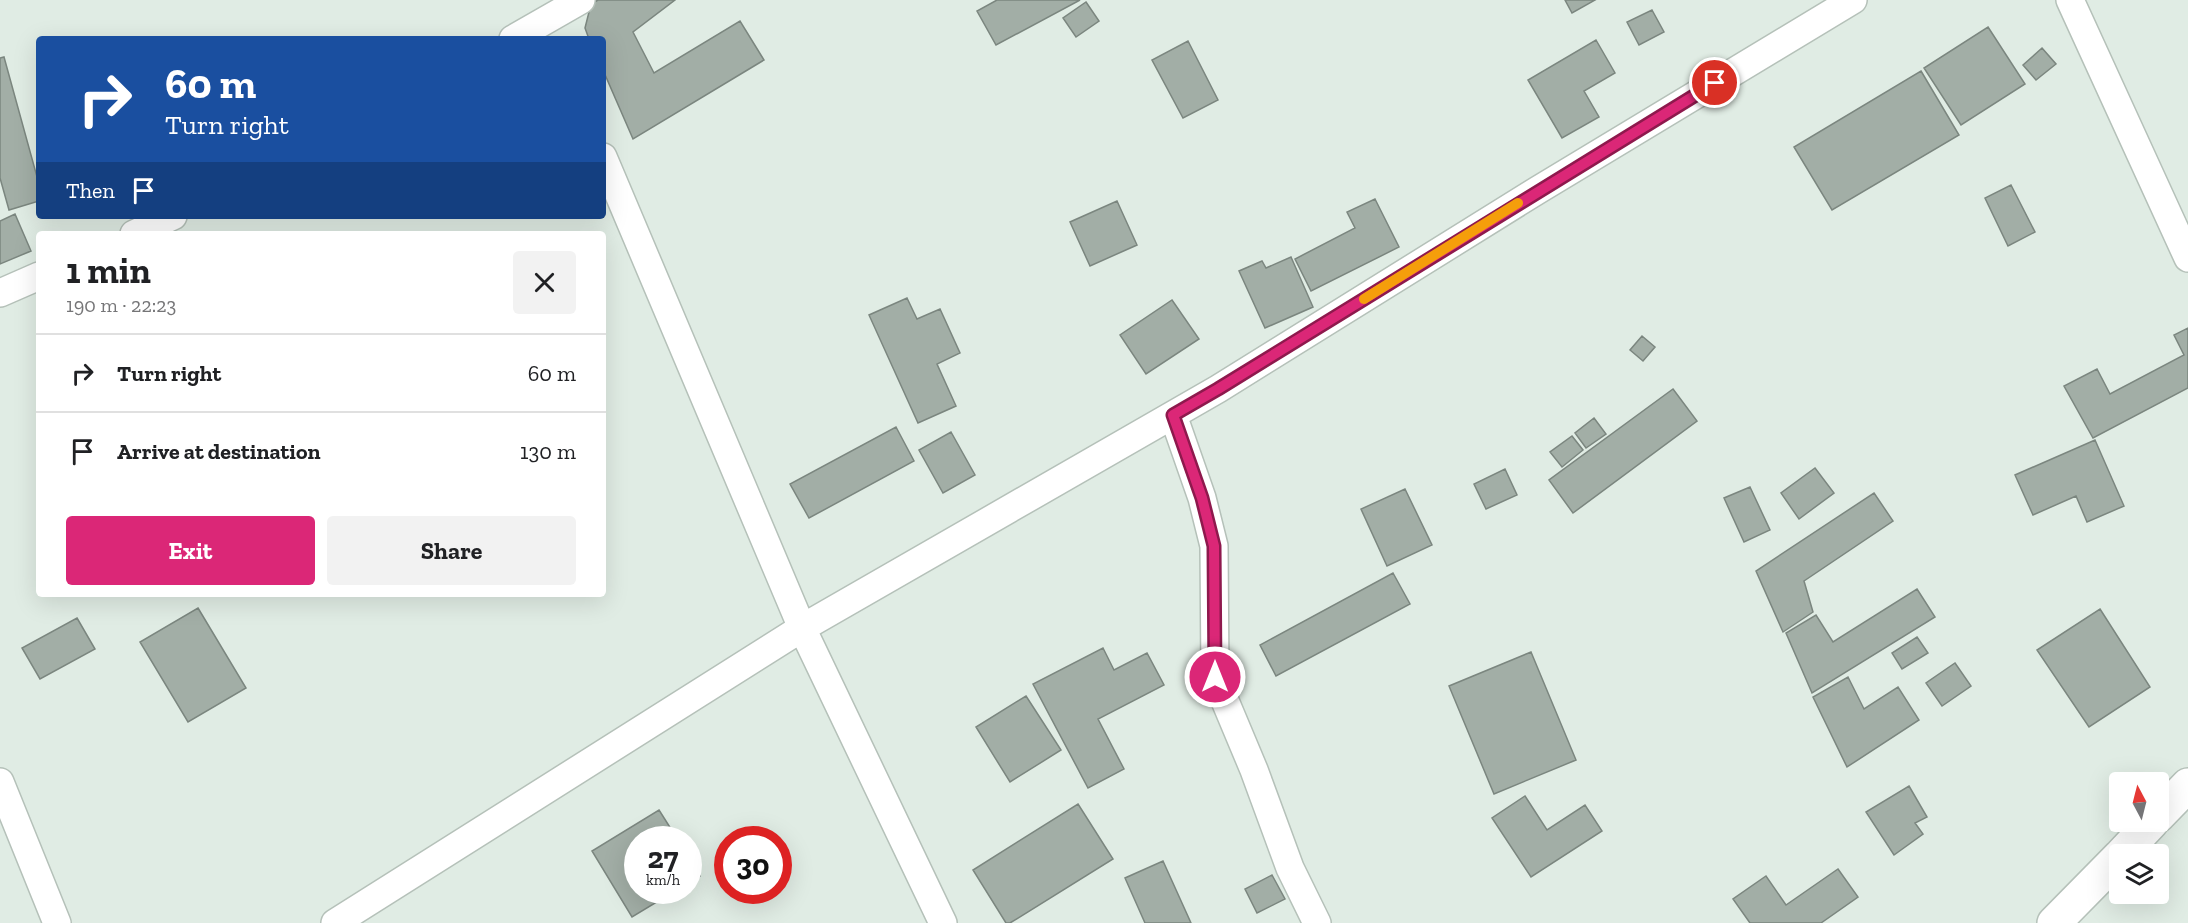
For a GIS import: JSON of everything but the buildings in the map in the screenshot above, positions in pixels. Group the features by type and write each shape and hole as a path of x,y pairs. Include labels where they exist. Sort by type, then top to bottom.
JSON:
{"main road":[{"path":"2169,805 2188,785"},
{"path":"2131,844 2143,832"},
{"path":"2054,923 2109,867"}],"street":[{"path":"525,36 550,30 580,0"},
{"path":"335,923 802,628 1218,389 1518,203 1853,0"},
{"path":"2070,0 2188,258"},
{"path":"606,164 802,628 943,923"},
{"path":"140,231 166,219"},
{"path":"0,293 36,277"},
{"path":"1173,415 1202,498 1214,546 1215,677 1254,770 1290,868 1317,923"},
{"path":"0,782 57,923"}],"slow traffic":[{"path":"1364,299 1518,203"}],"route":[{"path":"1215,677 1214,546 1202,498 1173,415 1715,83"}]}
